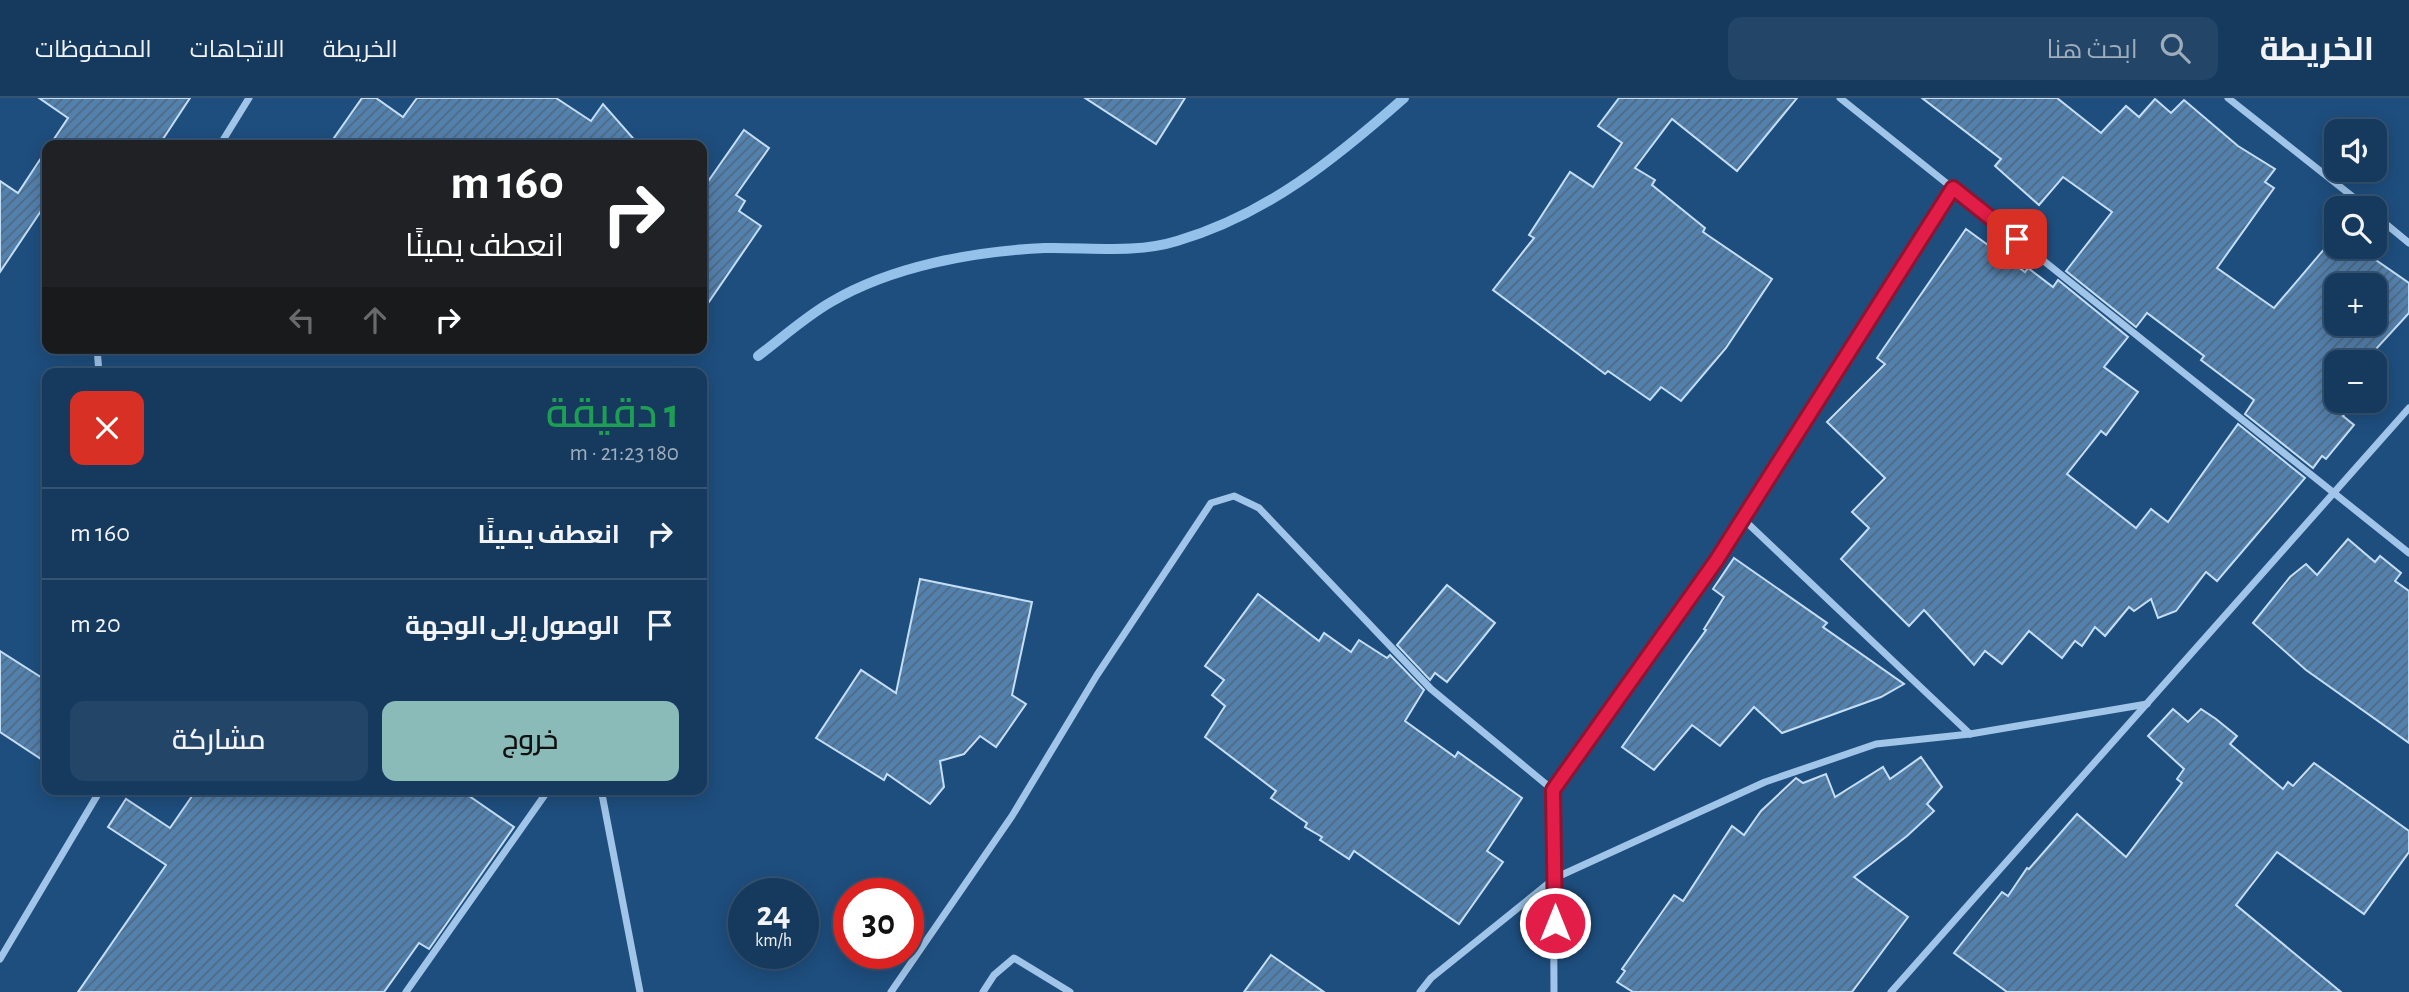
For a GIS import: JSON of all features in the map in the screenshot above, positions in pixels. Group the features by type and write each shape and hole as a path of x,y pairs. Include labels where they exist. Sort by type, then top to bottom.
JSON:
{"street":[{"path":"223,140 249,98"},
{"path":"1840,98 2409,553"},
{"path":"2228,98 2352,196"},
{"path":"1554,992 1553,790 1716,561 1741,517 1953,188"},
{"path":"2387,225 2409,243"},
{"path":"1891,992 2409,408"},
{"path":"891,992 1012,816 1097,675 1211,503 1234,496 1259,508 1432,689 1553,790"},
{"path":"1741,517 1970,734"},
{"path":"1420,992 1431,978 1555,878 1765,782 1876,744 1970,734 2147,704"},
{"path":"0,959 97,795"},
{"path":"406,992 545,795"},
{"path":"602,795 640,992"},
{"path":"983,992 994,975 1014,958 1070,992"}],"building":[{"path":"39,98 190,98 162,140 53,140 68,118"},
{"path":"362,98 376,98 403,117 417,98 556,98 591,121 603,104 635,140 333,140"},
{"path":"1085,98 1185,98 1156,144"},
{"path":"1619,98 1797,98 1737,171 1672,119 1635,168 1655,180 1652,185 1705,228 1703,232 1772,279 1726,348 1681,401 1661,387 1650,400 1608,371 1605,374 1493,290 1534,238 1529,235 1570,172 1593,187 1622,143 1598,126"},
{"path":"1922,98 2057,98 2101,133 2126,106 2139,117 2155,99 2171,113 2184,100 2238,146 2275,169 2265,182 2274,188 2217,268 2274,308 2324,249 2324,259 2374,259 2409,283 2409,313 2375,350 2324,350 2324,413 2345,413 2343,416 2354,425 2326,459 2322,456 2313,468 2245,414 2254,400 2201,360 2204,356 2147,313 2136,327 2066,271 2112,212 2063,177 2039,205 1995,166 2001,159"},
{"path":"744,130 769,148 736,195 745,201 739,211 761,226 707,305 707,183"},
{"path":"42,157 42,209 0,272 0,181 18,193"},
{"path":"1966,229 2025,272 2028,268 2053,287 2058,280 2128,337 2104,367 2138,392 2106,435 2101,431 2067,474 2136,528 2151,509 2168,522 2238,424 2305,478 2217,581 2206,572 2176,611 2158,618 2151,599 2134,611 2129,607 2105,636 2095,627 2082,646 2075,641 2062,658 2029,631 2002,664 1985,651 1974,665 1924,610 1909,626 1841,559 1869,528 1852,512 1885,478 1827,422 1885,364 1877,358"},
{"path":"2348,539 2375,562 2380,556 2401,573 2395,581 2409,591 2409,743 2306,670 2253,623 2290,577 2306,564 2317,575"},
{"path":"1734,558 1827,623 1823,627 1904,684 1881,697 1782,733 1754,707 1720,746 1692,725 1654,770 1622,747 1706,630 1704,629 1724,597 1713,589"},
{"path":"920,579 1032,602 1012,695 1026,704 996,747 980,736 964,754 940,761 944,787 930,804 887,774 884,780 816,738 861,670 896,693"},
{"path":"1447,585 1495,623 1447,682 1435,673 1430,680 1397,645"},
{"path":"1258,594 1319,641 1324,633 1351,652 1359,640 1387,658 1390,655 1424,690 1405,721 1455,757 1458,752 1522,798 1487,851 1503,862 1459,924 1354,851 1349,859 1320,840 1322,837 1305,827 1307,823 1271,798 1276,791 1205,737 1225,706 1212,695 1224,680 1205,666"},
{"path":"0,651 42,678 42,760 0,732"},
{"path":"2173,709 2188,722 2201,709 2216,719 2237,736 2230,744 2283,789 2288,782 2293,786 2314,763 2409,831 2409,852 2364,914 2277,852 2236,905 2341,992 2007,992 1954,953 2002,892 2008,896 2027,868 2029,869 2077,814 2126,857 2182,783 2177,779 2184,769 2148,736"},
{"path":"1921,757 1942,787 1927,804 1934,811 1907,836 1854,877 1908,917 1852,992 1633,992 1617,982 1625,971 1622,969 1674,895 1683,901 1732,826 1744,835 1761,811 1796,778 1803,783 1826,774 1835,797 1883,767 1890,779"},
{"path":"193,795 468,795 514,827 429,949 419,943 384,992 78,992 166,865 108,827 126,799 170,828"},
{"path":"1271,955 1324,992 1244,992"}],"waterway":[{"path":"758,356 831,302 855,289 907,270 963,257 1018,250 1112,249 1161,245 1209,230 1298,183 1404,98"}],"route":[{"path":"1555,923 1553,790 1716,561 1741,517 1953,188 2017,239"}]}
